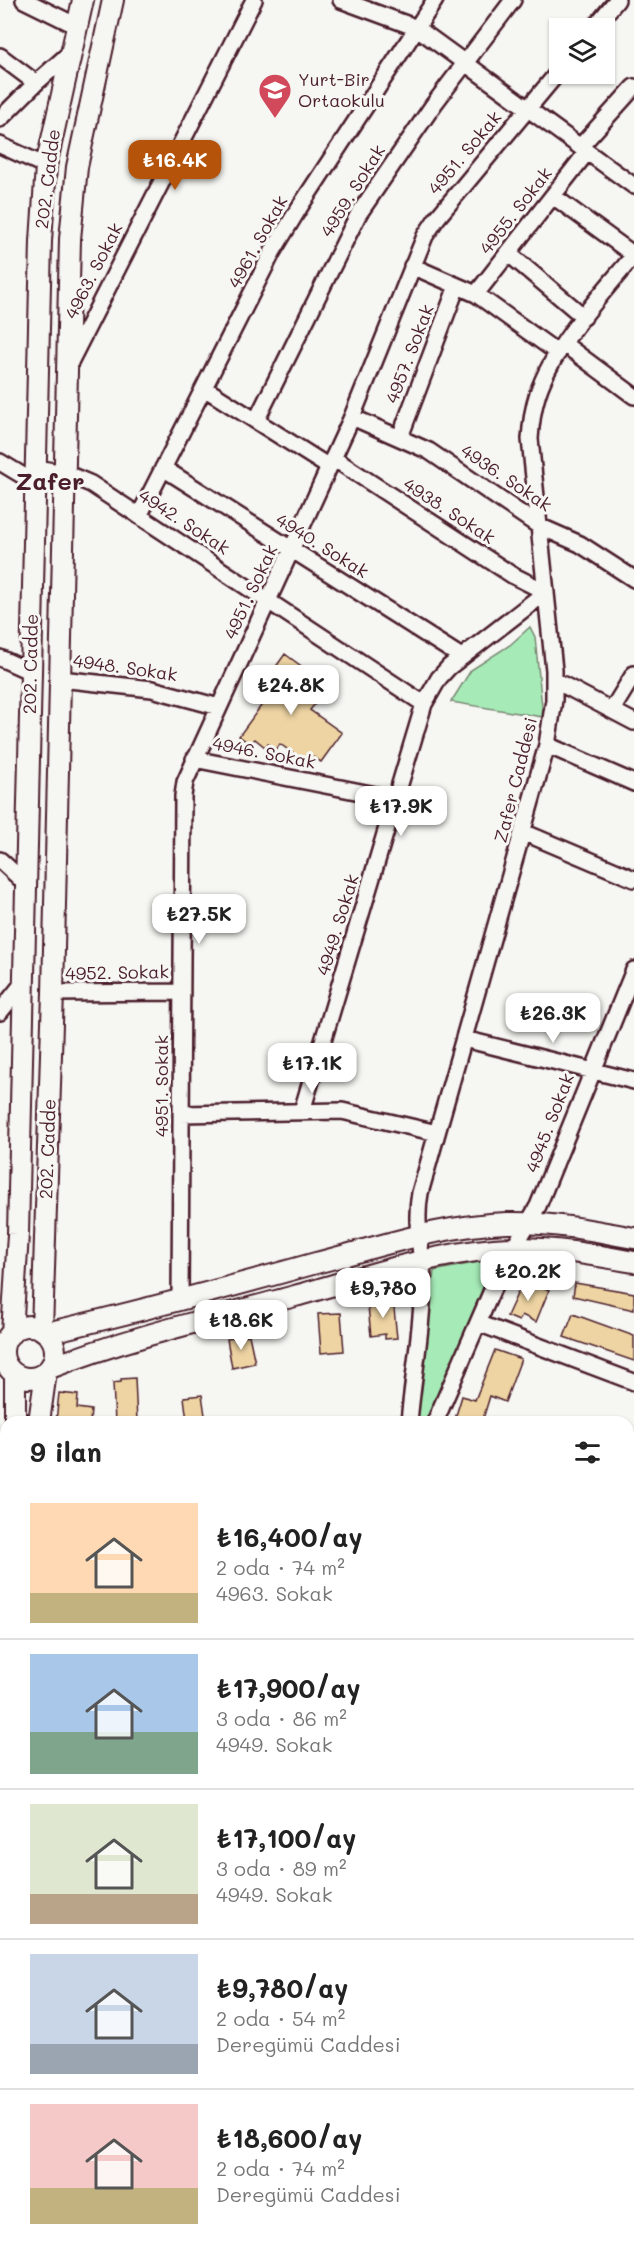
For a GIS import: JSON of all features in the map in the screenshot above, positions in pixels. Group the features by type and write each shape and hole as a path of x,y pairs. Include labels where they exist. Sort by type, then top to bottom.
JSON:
{"main road":[{"name":"202. Cadde","path":"6,1337 18,1233 41,241 46,166 83,0"},
{"name":"202. Cadde","path":"44,1331 73,202 85,124 113,0"},
{"path":"14,1416 9,1374 2,1350 6,1337 18,1328 27,1326 44,1331 180,1300 419,1236 483,1225 559,1226 634,1238"},
{"path":"9,1374 33,1379 48,1370 119,1344 423,1261 468,1252 513,1248 558,1250 634,1262"},
{"path":"40,1416 48,1370 55,1356 55,1346 44,1331"}],"street":[{"path":"24,0 77,26"},
{"name":"4963. Sokak","path":"67,367 254,0"},
{"path":"341,0 417,28 634,186"},
{"name":"4961. Sokak","path":"139,516 273,251 435,0"},
{"name":"4959. Sokak","path":"256,421 358,215 427,113 513,0"},
{"path":"602,18 617,0"},
{"path":"0,119 71,52"},
{"path":"0,56 36,83"},
{"name":"4951. Sokak","path":"180,1300 183,796 185,782 352,417 412,266 431,226 549,83"},
{"name":"4955. Sokak","path":"476,294 553,196 584,149 634,87"},
{"path":"0,145 46,166"},
{"path":"553,196 634,255"},
{"path":"508,253 584,317"},
{"name":"Zafer Caddesi","path":"410,1416 422,1293 423,1261 417,1208 547,745 554,700 546,592 530,439 532,415 538,392 561,349 634,255"},
{"path":"412,266 476,294 634,396"},
{"name":"4957. Sokak","path":"399,437 457,285"},
{"name":"4938. Sokak","path":"204,388 256,421 331,463 512,575 546,592"},
{"name":"4936. Sokak","path":"352,417 444,460 538,526 580,544 634,579"},
{"path":"0,462 35,476"},
{"name":"4940. Sokak","path":"163,468 460,656"},
{"name":"4942. Sokak","path":"35,476 65,473 91,484 424,704"},
{"name":"4949. Sokak","path":"302,1111 424,704 439,678 460,656 546,592"},
{"path":"0,658 31,672"},
{"path":"612,710 634,674"},
{"name":"4948. Sokak","path":"60,679 152,689 219,707"},
{"path":"554,680 634,722"},
{"path":"547,745 634,783"},
{"name":"4946. Sokak","path":"194,759 396,799"},
{"path":"523,832 634,879"},
{"path":"0,860 26,884"},
{"name":"4945. Sokak","path":"438,1416 513,1248 542,1198 634,970"},
{"path":"1,1010 24,982"},
{"name":"4952. Sokak","path":"53,993 182,992"},
{"path":"464,1039 634,1080"},
{"path":"181,1114 342,1110 437,1133"},
{"path":"478,1323 634,1382"}],"green space":[{"path":"530,627 535,637 543,717 451,702 471,670 510,645"},
{"path":"479,1262 493,1263 430,1416 418,1416 434,1271"}],"building":[{"path":"285,654 316,677 303,695 315,704 310,710 342,733 321,762 313,757 308,764 280,744 276,750 268,744 265,747 255,739 250,744 239,736 269,695 260,689"},
{"path":"523,1281 549,1290 536,1322 522,1315 519,1321 507,1316"},
{"path":"575,1283 634,1293 634,1310 573,1296"},
{"path":"393,1299 397,1338 385,1339 385,1334 371,1336 368,1306"},
{"path":"341,1313 344,1351 321,1353 318,1314"},
{"path":"573,1314 634,1336 634,1361 564,1337"},
{"path":"249,1335 255,1363 232,1368 227,1339"},
{"path":"495,1350 521,1359 505,1402 490,1396 484,1416 456,1416 462,1396 475,1400"},
{"path":"135,1378 137,1416 115,1416 113,1383 121,1382 121,1379"},
{"path":"59,1393 78,1395 77,1408 91,1410 90,1416 57,1416"},
{"path":"202,1395 205,1416 186,1416 184,1397"}],"place":[{"name":"Yurt-Bir Ortaokulu","path":"275,119"}],"district":[{"name":"Zafer","path":"50,482"}]}
